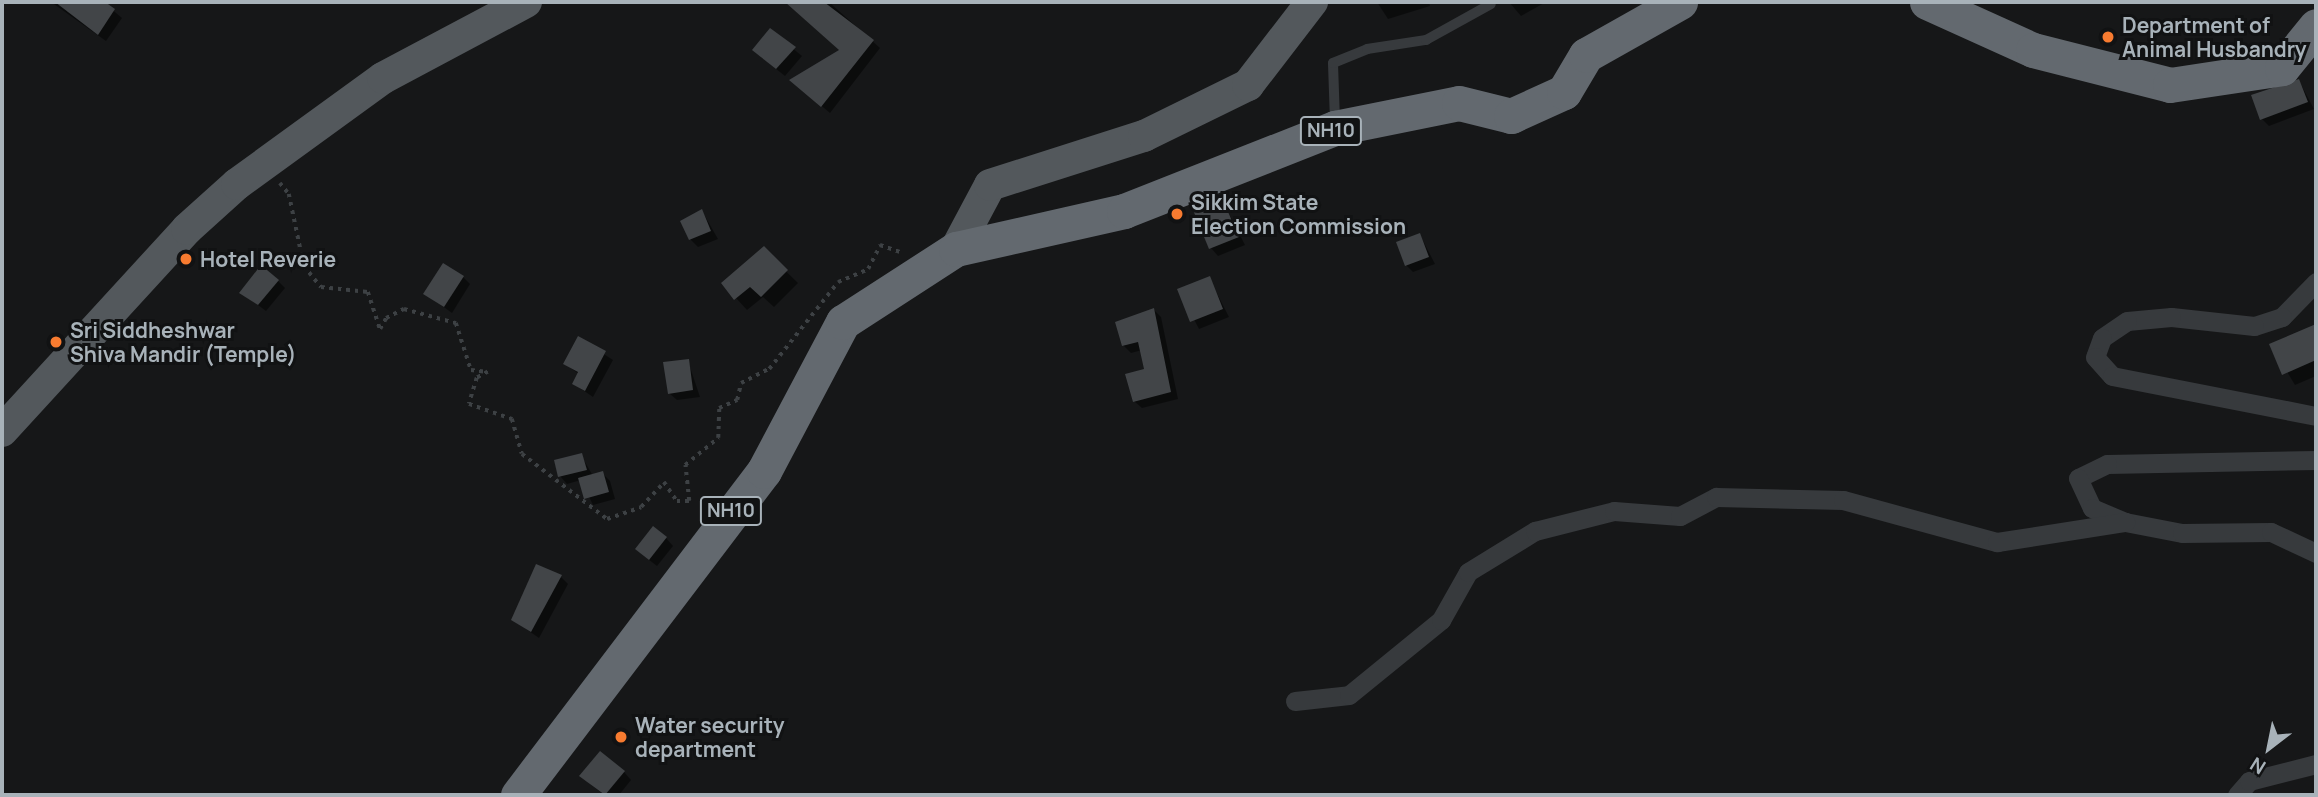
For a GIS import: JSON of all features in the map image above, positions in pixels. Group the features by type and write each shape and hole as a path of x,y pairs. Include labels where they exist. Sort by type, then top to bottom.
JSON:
{"highway":[{"name":"NH10","path":"518,795 764,471 844,322 956,248 1124,211 1335,128 1459,103 1511,116 1564,92 1586,55 1680,2"},
{"path":"1927,2 2033,50 2170,85 2282,68 2316,26"}],"main road":[{"path":"2,432 187,229 264,164 383,78 526,2"},
{"path":"956,248 990,185 1144,136 1248,85 1312,2"}],"street":[{"path":"2316,282 2282,317 2254,326 2171,317 2127,321 2102,338 2095,357 2112,376 2316,416"},
{"path":"2316,460 2107,464 2078,478 2092,508 2125,522 2182,533 2271,532 2316,553"},
{"path":"1295,701 1349,695 1441,620 1468,572 1535,531 1614,511 1679,516 1716,497 1843,500 1997,542 2125,522"},
{"path":"2237,795 2249,780 2316,764"}],"lane":[{"path":"1335,128 1333,63 1367,49 1426,40 1491,4"}],"path":[{"path":"264,164 289,194 304,266 321,287 368,292 380,329 386,318 404,309 456,323 471,370 488,372 477,378 469,404 512,419 522,454 607,519 641,507 664,482 677,501 689,501 685,466 718,438 719,408 737,400 741,383 769,369 805,319 838,282 867,269 880,245 909,255"}],"building":[{"path":"55,2 105,2 115,9 98,35"},
{"path":"785,2 824,2 874,40 821,107 789,80 839,50"},
{"path":"770,28 796,47 776,69 752,50"},
{"path":"2299,79 2308,102 2260,120 2251,95"},
{"path":"1222,198 1239,237 1209,249 1193,210"},
{"path":"702,209 711,231 689,240 680,221"},
{"path":"1420,233 1429,257 1405,266 1396,242"},
{"path":"764,246 788,270 761,297 750,287 734,300 721,283"},
{"path":"443,263 464,276 444,307 423,294"},
{"path":"261,265 279,280 258,305 239,293"},
{"path":"1210,276 1223,309 1190,322 1177,289"},
{"path":"1154,308 1171,392 1133,402 1125,374 1144,369 1138,342 1122,346 1115,322"},
{"path":"2316,324 2316,360 2282,375 2269,344"},
{"path":"578,336 606,351 585,391 572,384 578,372 563,364"},
{"path":"689,359 693,390 668,394 663,362"},
{"path":"582,453 587,470 558,477 554,460"},
{"path":"603,471 609,492 584,499 578,478"},
{"path":"653,526 667,537 649,560 635,549"},
{"path":"536,564 562,575 531,632 511,620"},
{"path":"600,751 625,771 605,795 579,776"}],"place":[{"name":"Department of Animal Husbandry","path":"2108,37"},
{"name":"Sikkim State Election Commission","path":"1177,214"},
{"name":"Hotel Reverie","path":"186,259"},
{"name":"Sri Siddheshwar Shiva Mandir (Temple)","path":"56,342"},
{"name":"Water security department","path":"621,737"}]}
